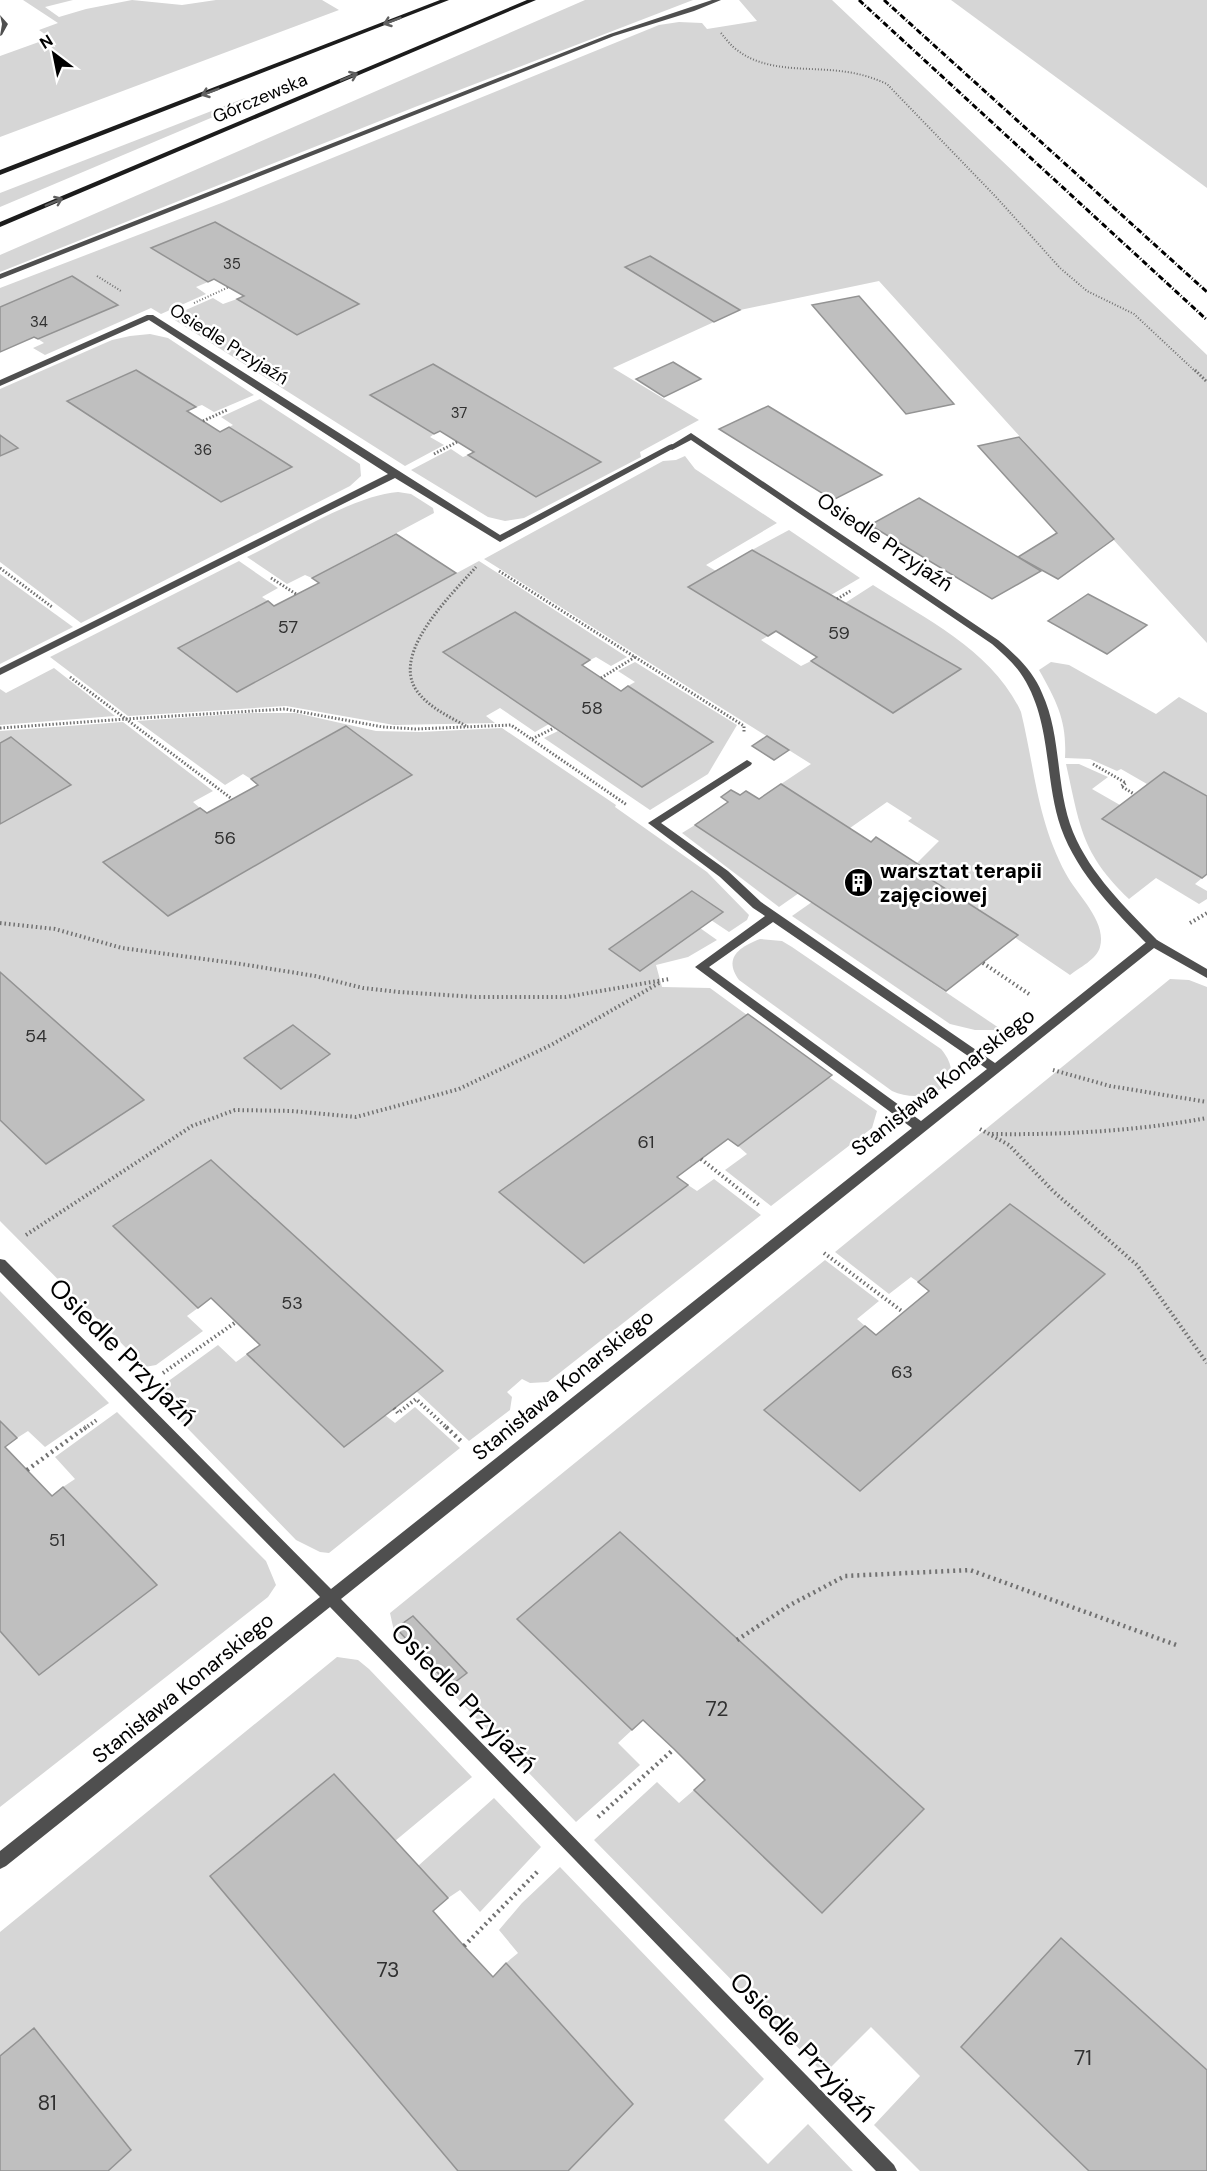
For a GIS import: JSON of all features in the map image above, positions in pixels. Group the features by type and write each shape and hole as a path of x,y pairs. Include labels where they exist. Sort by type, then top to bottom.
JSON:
{"main road":[{"name":"Górczewska","path":"0,173 446,0"},
{"name":"Górczewska","path":"0,225 533,0"}],"street":[{"path":"0,278 612,35 718,0"},
{"path":"0,17 5,24 0,34"},
{"name":"Osiedle Przyjaźń","path":"0,383 150,317 500,539 691,436 985,635 1013,659 1028,676 1038,696 1045,718 1059,807 1078,855 1098,885 1153,943 1207,974"},
{"path":"0,672 395,474"},
{"path":"747,763 653,823 724,874 757,905 994,1068"},
{"path":"773,916 701,967 920,1127"},
{"name":"Stanisława Konarskiego","path":"0,1861 1153,943"},
{"name":"Osiedle Przyjaźń","path":"0,1264 359,1627 888,2171"}],"path":[{"path":"700,7 726,41 739,53 749,58 775,65 852,71 873,76 887,84 997,198 1060,268 1087,291 1134,314 1207,382"},
{"path":"62,253 143,306 150,317"},
{"path":"466,727 443,714 421,696 411,680 409,658 426,628 481,560"},
{"path":"491,566 744,726 747,763"},
{"path":"0,568 84,630"},
{"path":"38,653 232,799"},
{"path":"601,678 635,657"},
{"path":"0,728 285,709 383,727 416,729 511,725 653,823"},
{"path":"532,739 554,728"},
{"path":"1088,762 1126,783 1121,786 1134,794"},
{"path":"0,923 55,929 122,948 241,964 315,976 363,988 399,992 476,997 566,997 661,982"},
{"path":"983,963 1034,997"},
{"path":"23,1237 192,1126 235,1110 292,1111 356,1117 459,1089 551,1045 661,982 701,967"},
{"path":"1050,1069 1084,1081 1112,1087 1207,1102"},
{"path":"991,1133 1042,1135 1152,1128 1207,1118"},
{"path":"978,1127 1009,1145 1053,1191 1137,1265 1207,1363"},
{"path":"701,1159 764,1208"},
{"path":"823,1253 903,1312"},
{"path":"394,1408 398,1413 416,1399 471,1451"},
{"path":"737,1640 790,1605 845,1576 970,1570 1179,1646"}],"shaded area":[{"path":"23,0 73,0 45,7 59,17 132,0 182,5 216,0 322,0 339,10 0,137 0,56 50,38 39,30 58,23"},
{"path":"585,0 693,0 415,107 0,272 0,255"},
{"path":"739,0 832,0 1207,355 1207,643 879,281 740,310 650,256 625,267 714,322 613,368 699,420 640,452 641,457 524,518 505,521 488,517 411,470 451,449 463,457 468,455 536,497 601,462 433,364 371,395 434,434 430,437 444,445 405,466 170,317 213,298 223,304 237,299 297,335 358,304 215,222 152,248 208,282 196,287 206,294 161,314 151,308 45,355 33,348 44,343 38,339 117,304 72,276 0,307 0,288 224,202 659,25 679,22 702,23 707,29 757,21"},
{"path":"951,0 1207,0 1207,188"},
{"path":"245,98 251,101 0,207 0,193"},
{"path":"150,334 168,338 254,395 214,412 202,405 196,407 136,370 68,401 221,502 291,467 229,427 233,425 221,417 260,399 360,464 361,476 350,486 81,623 0,562 0,456 18,448 0,435 0,389 112,340"},
{"path":"685,456 695,469 777,523 706,565 716,571 688,587 768,636 761,640 801,666 811,661 893,713 960,669 845,603 873,585 936,624 976,654 994,671 1009,690 1021,712 1038,795 1056,854 1099,928 1100,947 1087,963 1070,975 919,872 924,868 917,863 939,841 908,821 912,818 887,802 850,828 781,784 811,764 484,559 663,461 676,460"},
{"path":"398,492 411,494 433,508 434,513 312,578 305,575 287,584 247,557 342,509 381,495"},
{"path":"789,530 860,578 831,595 752,550"},
{"path":"239,561 278,588 262,597 268,601 179,648 237,692 479,561 627,657 611,666 596,657 590,660 515,612 444,652 549,724 535,732 500,708 486,716 495,723 394,725 286,706 128,716 50,657"},
{"path":"0,574 73,627 0,664"},
{"path":"635,662 737,725 708,774 650,810 544,738 558,731 642,787 713,743 628,686 635,682 618,671"},
{"path":"1051,662 1069,665 1156,714 1179,697 1207,713 1207,796 1164,772 1147,784 1121,769 1117,771 1090,759 1065,758 1060,712 1039,670"},
{"path":"54,668 115,716 0,725 0,689 6,693"},
{"path":"249,713 296,713 376,731 420,732 502,728 616,805 615,807 707,872 749,915 747,920 729,932 711,920 692,891 610,948 700,928 717,940 688,957 656,965 662,987 710,988 747,1015 500,1192 584,1263 688,1185 697,1191 714,1179 761,1215 548,1382 530,1383 522,1379 507,1392 512,1397 510,1410 469,1441 416,1391 114,1226 198,1308 187,1316 203,1331 156,1365 145,1367 0,1221 0,1120 46,1164 144,1100 0,972 0,824 70,785 11,737 0,743 0,731 123,722 213,791 193,802 200,808 103,862 168,916 411,775 345,726 251,779 243,774 225,785 137,721"},
{"path":"1066,764 1079,764 1108,777 1092,789 1120,805 1102,819 1202,878 1195,884 1207,891 1207,899 1199,904 1156,878 1129,899 1101,867 1085,838 1079,822"},
{"path":"695,825 799,893 779,907 682,833"},
{"path":"812,902 1002,1030 975,1030 950,1024 792,916"},
{"path":"760,939 782,941 792,947 941,1049 949,1062 951,1073 948,1083 940,1090 918,1096 892,1091 739,980 734,972 733,959 740,950"},
{"path":"1170,979 1189,980 1207,987 1207,2070 1061,1938 961,2047 1089,2171 920,2171 874,2125 920,2076 871,2027 824,2074 594,1840 657,1782 679,1803 694,1790 822,1913 924,1810 620,1533 517,1619 632,1730 618,1743 640,1765 576,1822 401,1640 394,1631 390,1613 825,1260 879,1301 857,1319 865,1326 764,1410 860,1490 1105,1274 1010,1204 918,1282 911,1277 889,1294 835,1252"},
{"path":"829,1077 877,1111 872,1128 771,1206 725,1170 747,1154 738,1146"},
{"path":"0,1291 109,1403 45,1447 28,1431 17,1438 0,1421"},
{"path":"218,1345 236,1362 247,1354 343,1447 385,1415 395,1423 415,1407 460,1448 329,1553 320,1552 296,1540 160,1400 163,1385"},
{"path":"117,1412 266,1561 276,1585 268,1597 0,1807 0,1631 39,1674 157,1585 63,1487 75,1479 55,1457"},
{"path":"337,1657 358,1660 369,1669 472,1777 395,1841 333,1774 210,1876 458,2171 108,2171 131,2149 34,2028 0,2056 0,1932"},
{"path":"494,1798 541,1847 480,1912 460,1890 448,1898 418,1866"},
{"path":"560,1867 764,2079 724,2120 768,2164 808,2124 853,2171 568,2171 633,2104 506,1963 518,1953 499,1930 522,1903"}],"building":[{"path":"215,222 359,304 297,335 237,299 244,296 214,279 208,282 151,248"},
{"path":"650,256 740,310 714,322 625,267"},
{"path":"72,276 118,305 38,339 34,337 0,352 0,307"},
{"path":"859,296 954,404 906,414 812,305"},
{"path":"673,362 701,379 664,397 636,379"},
{"path":"433,364 601,462 536,497 468,455 474,452 440,431 434,434 370,395"},
{"path":"136,370 196,407 187,411 220,432 229,427 292,467 221,502 67,401"},
{"path":"768,406 882,475 833,500 719,429"},
{"path":"0,435 18,448 0,456"},
{"path":"1019,437 1114,539 1058,579 1018,557 1057,533 978,446"},
{"path":"919,498 1041,571 992,599 870,525"},
{"path":"396,534 456,573 237,692 178,648 268,601 274,606 319,583 312,578"},
{"path":"752,550 961,669 893,713 811,661 817,657 776,631 768,636 688,587"},
{"path":"1088,594 1147,625 1107,654 1048,621"},
{"path":"515,612 590,660 582,665 621,691 628,686 713,742 642,787 443,652"},
{"path":"346,726 412,775 168,916 103,862 200,808 207,813 258,785 251,779"},
{"path":"767,736 789,750 774,760 752,746"},
{"path":"11,737 71,785 0,824 0,743"},
{"path":"1164,772 1207,796 1207,874 1202,878 1102,819"},
{"name":"warsztat terapii zajęciowej","path":"781,784 871,842 876,837 924,868 919,872 1018,935 946,991 695,825 728,802 721,797 731,790 740,795 746,791 759,799"},
{"path":"692,891 723,912 640,971 609,949"},
{"path":"0,972 144,1100 46,1164 0,1120"},
{"path":"748,1014 832,1075 738,1146 728,1139 677,1177 688,1185 584,1263 499,1192"},
{"path":"293,1025 330,1054 281,1089 244,1058"},
{"path":"211,1160 443,1371 344,1447 247,1354 260,1345 211,1298 198,1308 113,1226"},
{"path":"1010,1204 1105,1274 860,1491 764,1410 865,1326 876,1335 929,1291 918,1282"},
{"path":"0,1421 17,1438 5,1447 52,1496 63,1487 157,1585 39,1675 0,1631"},
{"path":"620,1532 924,1809 822,1913 694,1790 705,1780 674,1749 643,1720 632,1730 517,1619"},
{"path":"413,1616 467,1673 450,1686 396,1628"},
{"path":"334,1774 448,1898 433,1911 464,1946 493,1977 506,1963 633,2104 568,2171 458,2171 210,1876"},
{"path":"1061,1938 1207,2070 1207,2171 1089,2171 961,2047"},
{"path":"34,2028 131,2150 108,2171 0,2171 0,2056"}],"railway":[{"path":"859,0 1207,320"},
{"path":"884,0 1207,292"}],"place":[{"name":"warsztat terapii zajęciowej","path":"859,883"}]}
